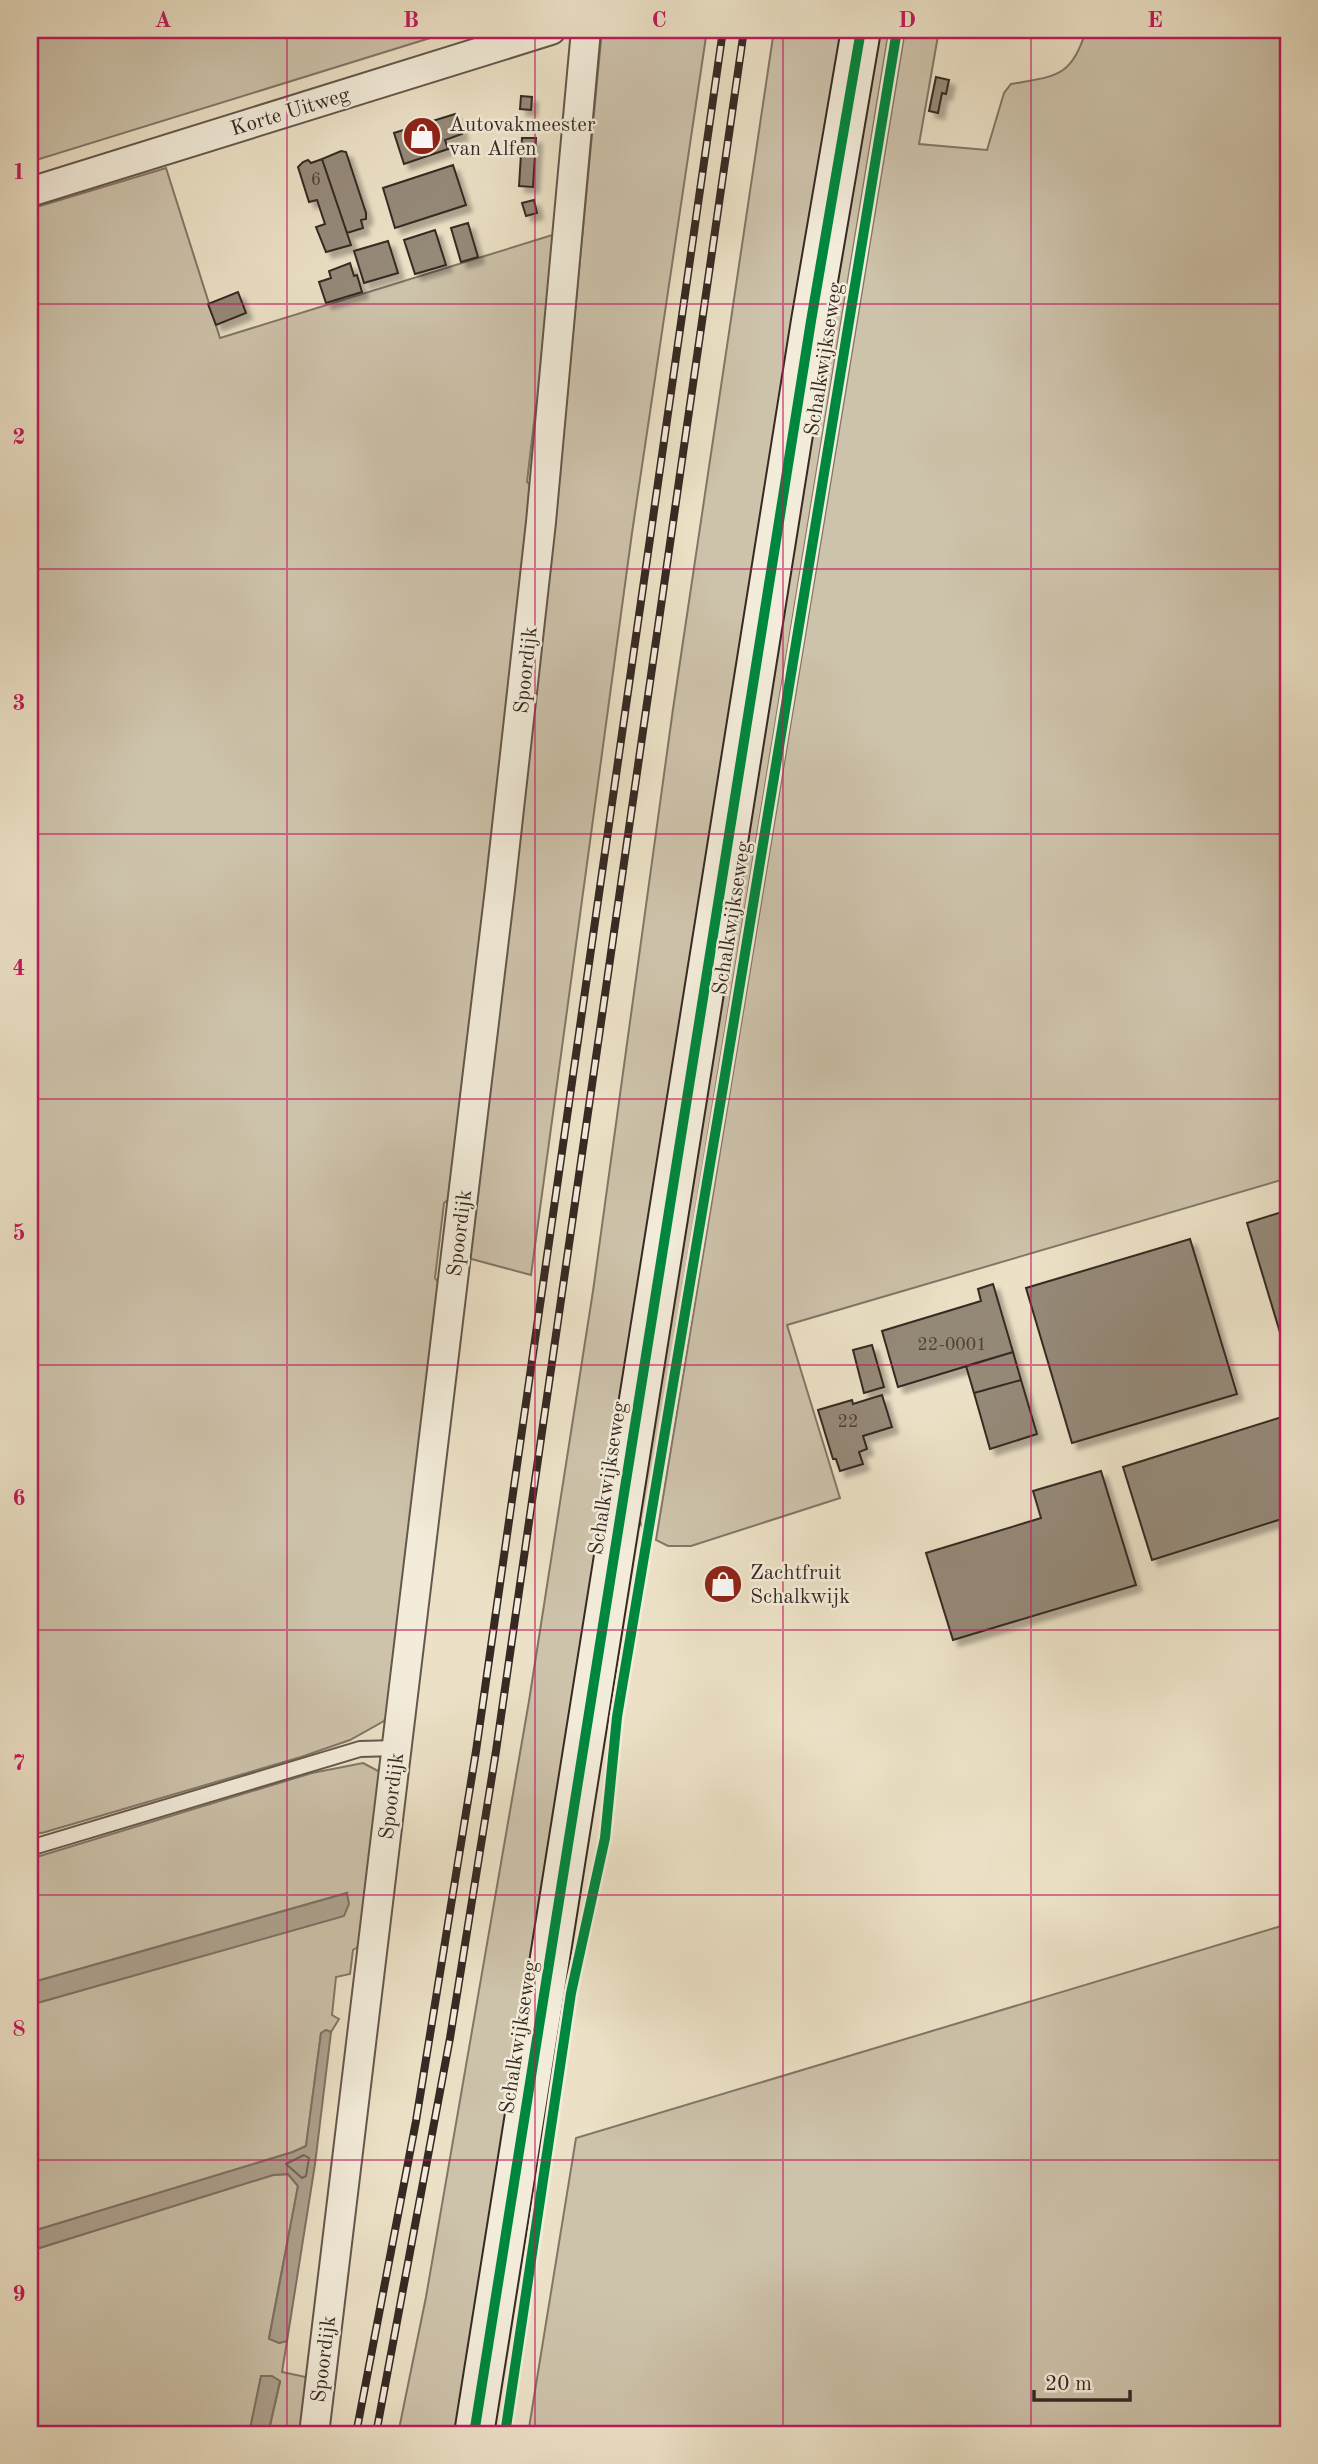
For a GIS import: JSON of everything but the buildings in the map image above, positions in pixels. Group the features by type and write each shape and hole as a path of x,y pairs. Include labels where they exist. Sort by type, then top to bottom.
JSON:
{"street":[{"name":"Korte Uitweg","path":"30,192 551,30"},
{"name":"Spoordijk","path":"314,2434 508,821 542,508 586,30"},
{"name":"Schalkwijkseweg","path":"474,2434 809,335 861,30"}],"lane":[{"path":"30,1848 360,1749 396,1748"}],"shaded area":[{"path":"30,30 456,30 30,162"},
{"path":"602,30 707,30 632,533 531,1275 464,1257 549,524 563,437"},
{"path":"774,30 848,30 458,2434 398,2434 426,2297 529,1701 593,1291 673,709"},
{"path":"880,30 889,30 643,1530 637,1513"},
{"path":"905,30 939,30 919,144 987,150 1004,93 1011,84 1060,72 1075,58 1086,30 1288,30 1288,1178 787,1325 840,1498 691,1546 668,1546 656,1540"},
{"path":"166,168 220,338 559,233 546,398 536,405 527,482 537,492 454,1195 444,1203 435,1278 443,1289 393,1704 384,1721 350,1740 301,1757 42,1833 30,1832 30,209"},
{"path":"363,1763 384,1774 364,1943 353,1950 350,1974 336,1977 332,2015 339,2019 331,2032 326,2030 321,2033 306,2146 30,2232 30,2005 343,1916 347,1893 30,1983 30,1859 312,1773"},
{"path":"1288,1924 1288,2434 528,2434 576,2138"},
{"path":"288,2174 298,2186 269,2338 279,2343 287,2341 282,2372 306,2377 309,2385 301,2434 268,2434 280,2382 261,2377 249,2434 30,2434 30,2251 273,2175"}],"water":[{"path":"347,1893 349,1904 344,1916 30,2005 30,1983"},
{"path":"326,2030 331,2032 315,2164 287,2341 279,2343 269,2339 298,2186 288,2174 273,2175 30,2251 30,2232 306,2146 321,2033"},
{"path":"261,2376 272,2376 280,2381 268,2434 249,2434"}],"railway":[{"path":"356,2434 416,2121 476,1751 723,30"},
{"path":"376,2434 450,2038 496,1751 744,30"}],"cycle path":[{"path":"474,2434 811,321 861,30"},
{"path":"505,2434 571,1993 605,1838 617,1717 897,30"}],"place":[{"name":"Autovakmeester van Alfen","path":"422,136"},
{"name":"Zachtfruit Schalkwijk","path":"723,1584"}]}
